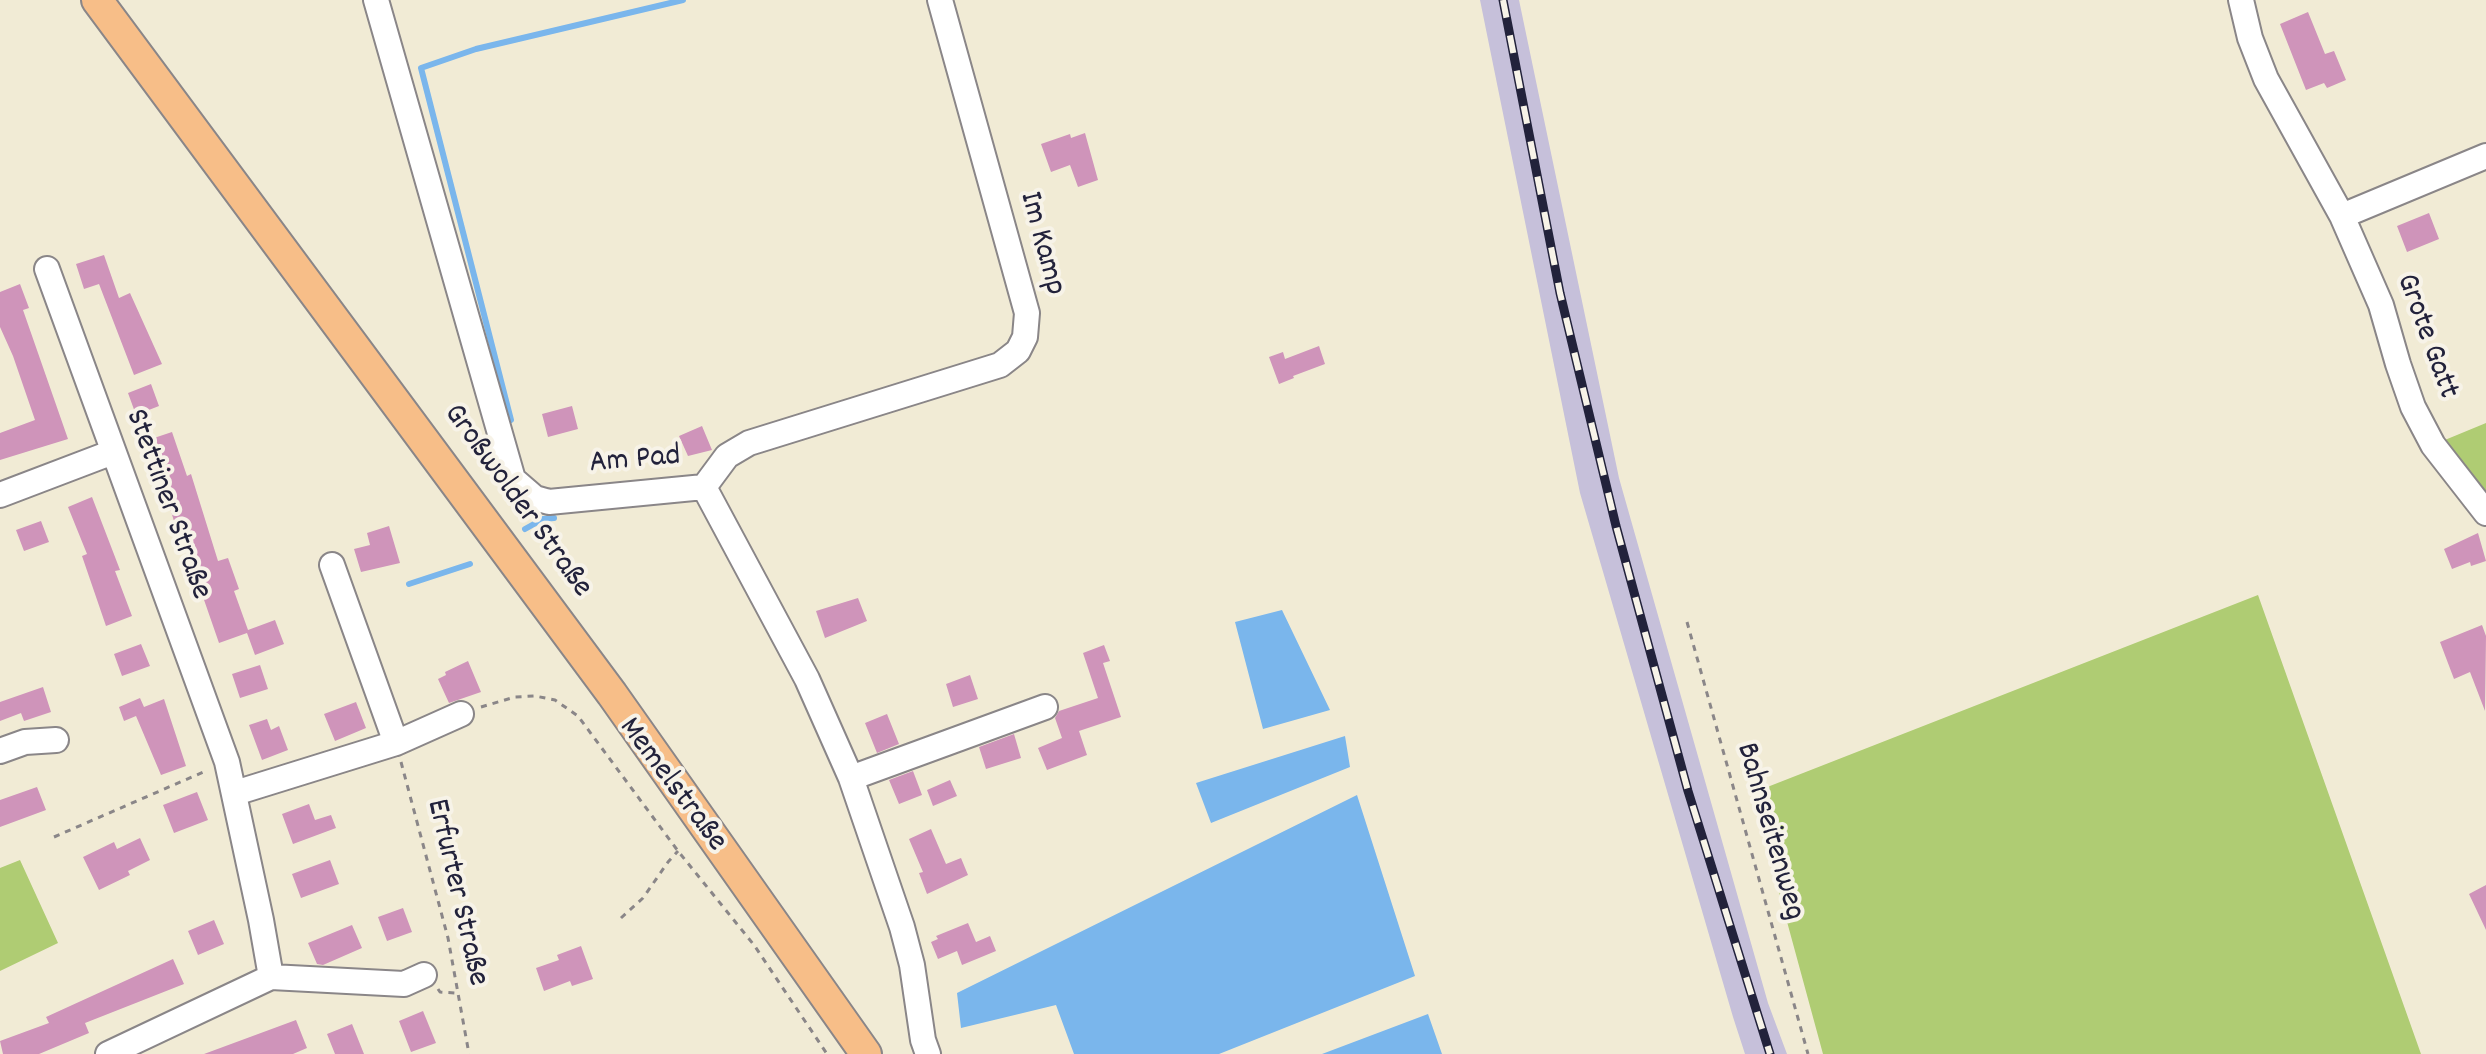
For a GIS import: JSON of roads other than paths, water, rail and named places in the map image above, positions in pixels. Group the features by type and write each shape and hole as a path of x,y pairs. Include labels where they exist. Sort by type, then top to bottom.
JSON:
{"main road":[{"name":"Großwolder Straße","path":"97,0 603,682 866,1054"}],"street":[{"name":"Am Pad","path":"376,0 513,479 535,498 549,502 704,487 807,679 851,778 902,927 928,1054"},
{"name":"Im Kamp","path":"704,487 727,456 749,443 1000,365 1018,351 1025,337 1027,313 940,0"},
{"name":"Grote Gatt","path":"2241,0 2250,38 2266,79 2342,216 2381,305 2413,407 2433,445 2486,513"},
{"path":"2342,216 2486,156"},
{"name":"Stettiner Straße","path":"47,269 227,762 271,977"},
{"path":"0,495 113,452"},
{"path":"332,565 396,743"},
{"path":"851,778 1045,707"},
{"path":"235,793 396,743 461,714"},
{"path":"0,751 25,742 56,740"},
{"path":"108,1054 271,977 404,984 424,975"}],"water":[{"path":"1282,610 1330,710 1263,729 1235,622"},
{"path":"1345,736 1350,767 1211,823 1196,783"},
{"path":"1357,795 1415,976 1219,1054 1074,1054 1056,1005 961,1028 957,993"},
{"path":"1428,1014 1442,1054 1322,1054"}],"waterway":[{"path":"511,420 421,68 476,49 683,0"},
{"path":"525,529 543,519 554,518"},
{"path":"409,584 470,564"}],"railway":[{"path":"1503,0 1560,293 1616,526 1688,791 1770,1054"}]}
